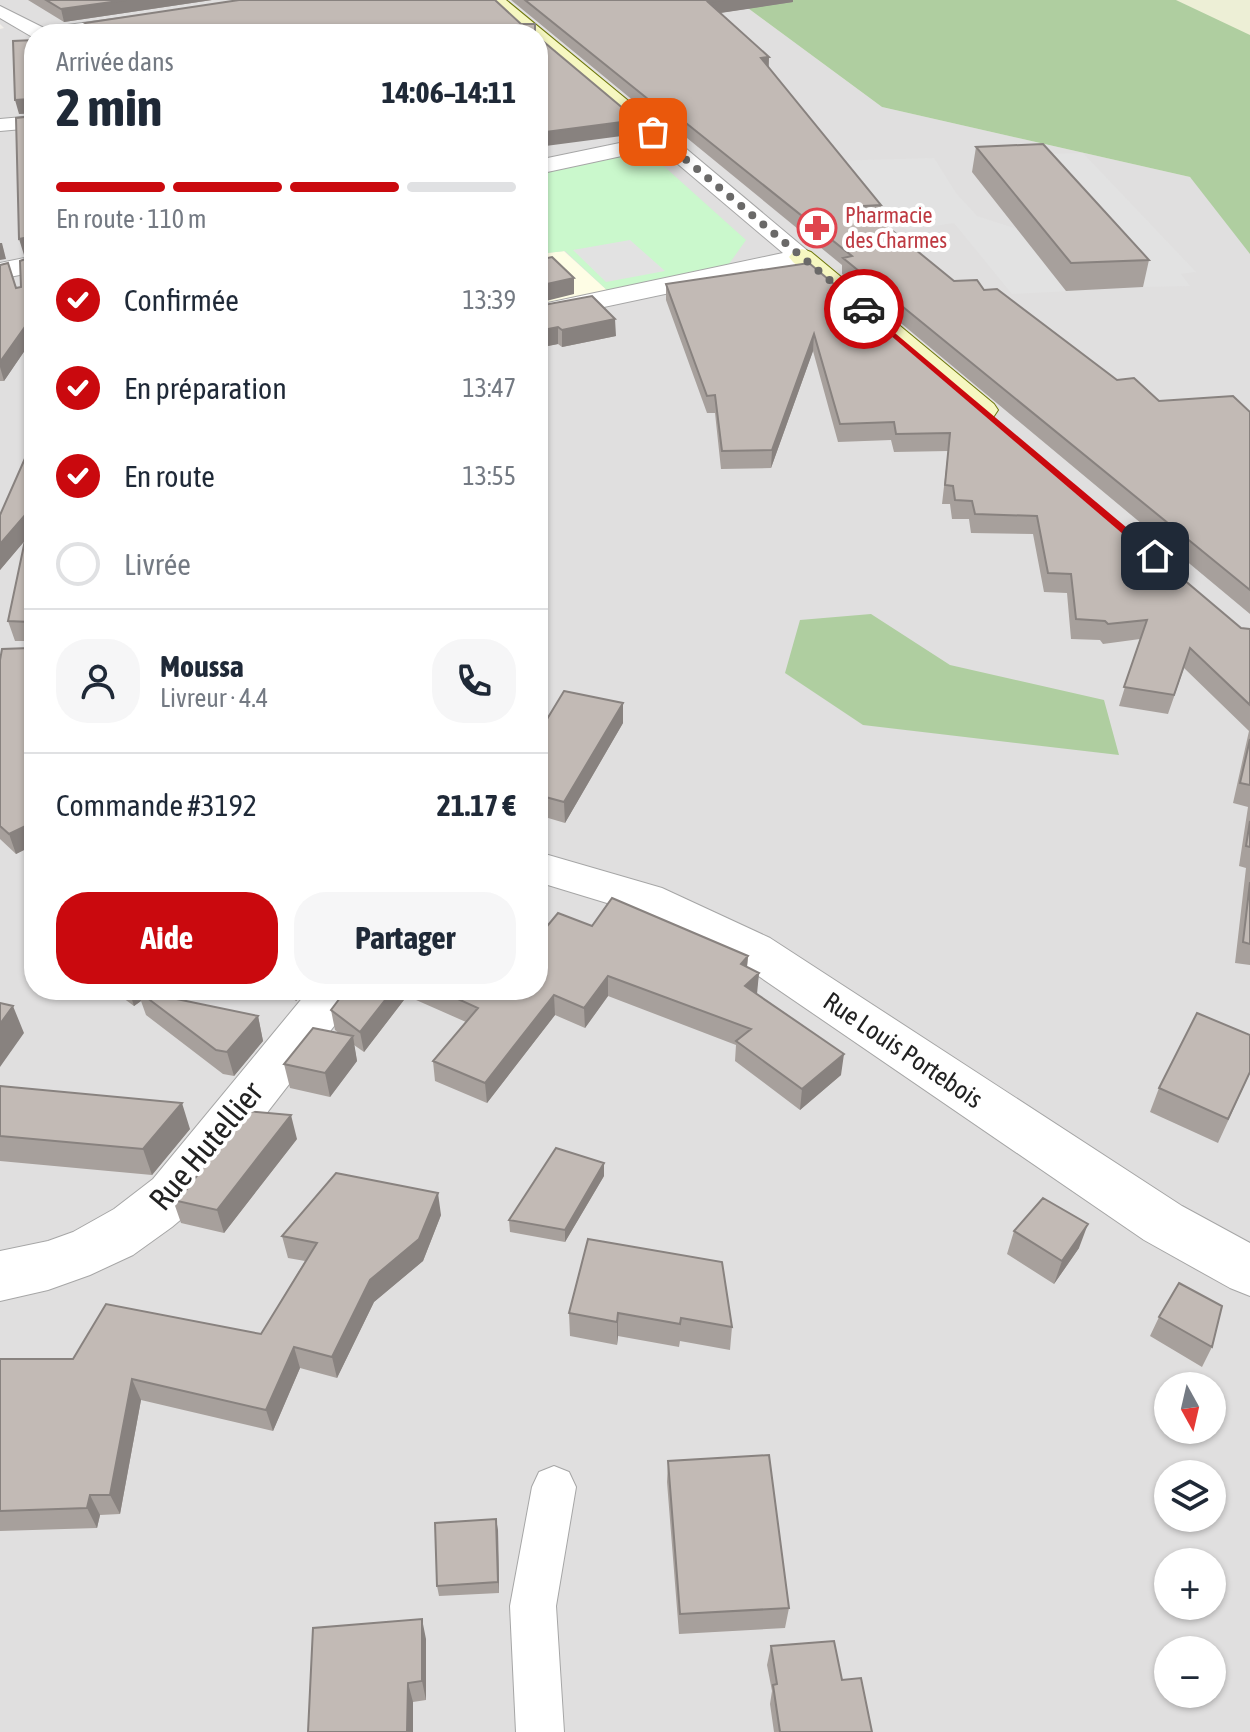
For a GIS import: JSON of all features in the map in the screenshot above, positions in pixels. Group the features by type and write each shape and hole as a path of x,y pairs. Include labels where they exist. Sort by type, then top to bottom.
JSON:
{"main road":[{"path":"495,0 522,24"},
{"path":"548,47 663,141"},
{"path":"802,257 1003,427"}],"street":[{"path":"0,11 24,26"},
{"path":"110,24 161,17"},
{"path":"11,38 24,36"},
{"path":"0,125 24,123"},
{"path":"548,165 663,141 802,257"},
{"path":"548,311 802,257"},
{"path":"0,271 24,266"},
{"name":"Rue Louis Portebois","path":"548,870 646,899 754,950 1163,1223 1250,1271"},
{"name":"Rue Hutellier","path":"0,1276 50,1267 75,1258 103,1246 153,1213 172,1195 299,1033 329,1000"}],"lane":[{"path":"540,1732 533,1606 554,1487"}],"shaded area":[{"path":"0,0 737,0 882,107 1190,177 1250,228 1250,1732 0,1732 0,29 4,28 0,24"},
{"path":"1176,0 1250,0 1250,37"},
{"path":"1083,153 1196,272 1181,274 1190,286 1143,287 1022,155"},
{"path":"934,158 956,193 977,216 1023,231 1051,273 1071,291 1012,294 954,223 907,230 840,183 827,161"},
{"path":"630,240 665,271 606,282 573,250"},
{"path":"564,251 608,291 548,303 548,253"}],"green space":[{"path":"737,0 1176,0 1250,35 1250,254 1190,177 882,107"},
{"path":"623,155 657,160 746,240 729,264 608,291 565,251 548,253 548,171"},
{"path":"871,614 950,665 1104,700 1119,755 863,725 785,673 800,620"}],"building":[{"path":"46,0 126,0 61,9"},
{"path":"239,0 495,0 521,24 87,24"},
{"path":"525,0 724,0 708,2 769,57 761,58 881,205 862,206 954,281 977,280 984,290 997,289 1117,380 1134,378 1159,401 1233,396 1250,412 1250,590 843,258 852,256 676,115 669,116"},
{"path":"24,40 24,99 15,100 13,41"},
{"path":"548,45 637,120 548,132"},
{"path":"24,117 24,238 19,239 16,118"},
{"path":"1043,144 1149,260 1071,263 976,147"},
{"path":"552,257 574,278 548,284 548,258"},
{"path":"24,259 24,328 0,362 0,265 8,263 16,288 21,287 20,261"},
{"path":"809,263 1241,628 1250,629 1250,705 1190,648 1174,695 1124,687 1147,620 1108,624 1105,621 1076,619 1071,574 1048,573 1037,516 975,514 972,501 955,500 953,486 945,485 950,433 896,434 894,422 840,424 814,334 772,450 722,451 715,395 707,396 666,284"},
{"path":"592,296 615,319 562,330 558,327 548,329 548,304"},
{"path":"24,461 24,516 0,544 0,515"},
{"path":"24,545 24,622 8,621"},
{"path":"24,648 24,827 9,834 0,826 2,649"},
{"path":"564,691 623,703 564,802 548,798 548,717"},
{"path":"1250,739 1250,785 1240,783"},
{"path":"1250,821 1250,847 1246,846"},
{"path":"1250,882 1250,944 1243,942"},
{"path":"612,898 748,956 741,964 759,973 745,986 844,1054 802,1089 736,1041 751,1029 608,976 584,1008 554,995 485,1083 433,1061 478,1008 460,1000 548,1000 548,925 558,913 592,926"},
{"path":"150,1000 181,1000 258,1016 227,1052 216,1050"},
{"path":"338,1000 385,1000 360,1032 331,1010"},
{"path":"0,1003 13,1006 0,1024"},
{"path":"1197,1013 1250,1035 1250,1072 1228,1119 1159,1088"},
{"path":"313,1028 353,1036 325,1073 284,1064"},
{"path":"0,1086 182,1103 143,1149 0,1136"},
{"path":"247,1111 291,1115 217,1210 173,1200 186,1190"},
{"path":"556,1148 604,1163 565,1230 509,1220"},
{"path":"336,1173 438,1193 419,1239 370,1280 332,1357 294,1347 266,1410 132,1379 110,1495 90,1495 87,1508 0,1511 0,1359 73,1359 106,1304 261,1334 317,1243 282,1236"},
{"path":"1043,1198 1088,1224 1062,1261 1014,1231"},
{"path":"588,1239 722,1262 732,1327 681,1318 680,1324 618,1313 617,1322 569,1313"},
{"path":"1179,1283 1222,1306 1212,1347 1159,1317"},
{"path":"769,1455 789,1608 680,1614 668,1461"},
{"path":"496,1519 498,1582 437,1586 435,1523"},
{"path":"422,1619 422,1681 408,1683 407,1732 308,1732 313,1628"},
{"path":"834,1641 842,1680 861,1678 872,1732 780,1732 771,1646"}],"way so far":[{"path":"653,132 864,309"}],"place":[{"name":"Pharmacie des Charmes","path":"817,228"}],"route":[{"path":"864,309 1155,556"}]}
